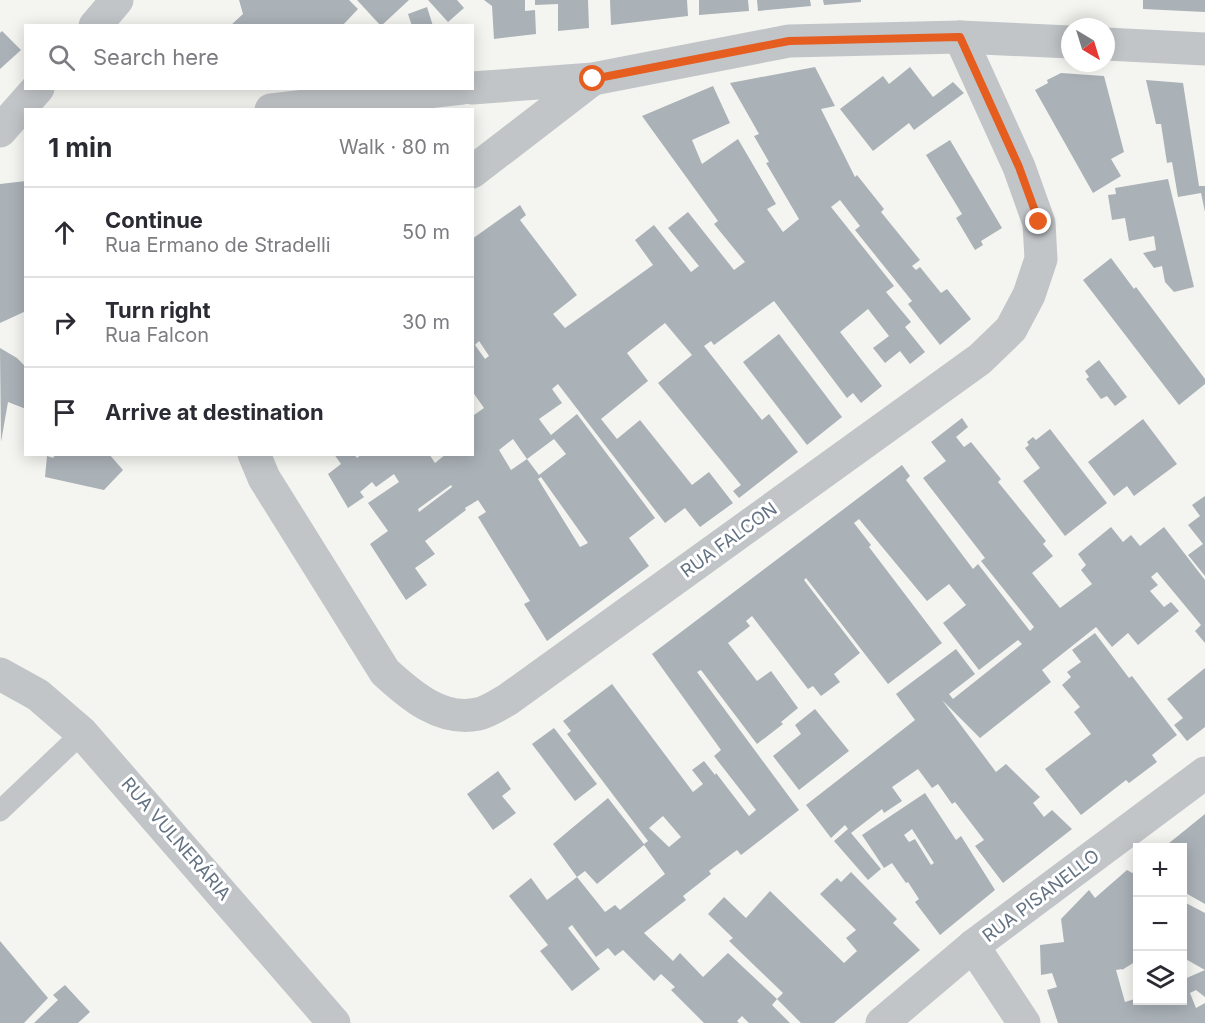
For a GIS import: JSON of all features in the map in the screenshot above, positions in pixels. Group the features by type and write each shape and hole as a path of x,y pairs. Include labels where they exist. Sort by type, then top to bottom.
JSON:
{"street":[{"path":"97,24 117,0"},
{"path":"474,88 593,79 789,41 960,37 1061,42"},
{"name":"RUA FALCON","path":"255,456 264,478 385,672 411,696 448,715 479,714 507,700 980,358 1011,329 1029,295 1041,260 1039,222 1019,167 960,37"},
{"path":"1115,44 1205,49"},
{"path":"474,170 593,79"},
{"path":"0,131 36,90"},
{"path":"288,108 445,90"},
{"path":"0,142 24,139"},
{"name":"RUA VULNERÁRIA","path":"0,674 38,695 82,733 334,1023"},
{"name":"RUA PISANELLO","path":"882,1023 973,946 1205,773"},
{"path":"973,946 1024,1023"}],"lane":[{"path":"0,811 82,733"}],"building":[{"path":"239,0 349,0 358,9 344,24 232,24 243,14"},
{"path":"357,0 409,0 383,24 379,24"},
{"path":"428,0 457,0 464,8 448,22"},
{"path":"484,0 525,0 525,11 535,10 536,34 494,39 492,6"},
{"path":"535,0 588,0 589,28 558,31 558,4 535,5"},
{"path":"610,0 687,0 688,16 611,25"},
{"path":"699,0 748,0 749,11 699,15"},
{"path":"757,0 810,0 811,6 758,11"},
{"path":"823,0 861,0 861,2 824,5"},
{"path":"1143,0 1205,0 1205,12 1143,9"},
{"path":"427,7 432,24 411,24 408,14"},
{"path":"2,31 21,50 0,69 0,33"},
{"path":"815,67 835,106 821,109 855,177 857,175 884,209 881,212 920,260 912,266 916,270 920,267 941,293 947,289 971,319 940,345 908,304 912,301 855,230 860,226 840,200 831,207 894,286 886,292 911,322 905,327 925,352 910,364 900,351 885,363 873,348 889,336 868,309 840,332 882,386 861,403 853,393 847,398 774,301 714,345 711,341 704,346 762,420 769,414 798,452 739,498 733,491 741,485 658,383 692,355 665,323 627,353 648,381 601,419 617,439 640,420 692,485 709,472 733,503 700,527 685,508 665,523 558,384 552,389 562,403 539,419 551,435 577,414 655,518 629,538 649,566 547,641 524,604 530,601 478,517 486,512 478,500 425,541 435,554 415,568 427,585 406,600 370,544 388,531 368,503 399,482 394,474 376,487 372,482 360,492 364,497 348,508 328,474 341,464 335,456 356,456 357,458 360,456 430,456 435,463 444,456 474,456 474,415 484,408 474,394 474,238 520,205 526,215 520,220 577,295 553,314 565,328 653,265 635,240 654,225 691,272 699,266 668,228 688,212 734,270 745,262 714,224 718,221 642,116 713,86 730,123 692,140 702,164 738,139 776,204 767,209 783,232 799,219 766,163 769,162 754,136 759,134 730,83","holes":["479,341 489,356 485,359 475,345","513,439 527,459 511,470 499,450","554,439 566,454 539,475 527,459","541,477 588,543 580,547 538,479","451,485 452,487 419,512 418,509"]},
{"path":"910,67 933,97 953,82 964,93 914,130 909,123 873,151 840,109 883,76 889,84"},
{"path":"1061,73 1104,76 1124,152 1111,159 1121,176 1093,193 1035,90 1048,83 1047,80"},
{"path":"1146,80 1183,83 1199,186 1205,186 1205,212 1201,193 1178,197 1172,162 1167,163 1161,124 1156,124"},
{"path":"950,140 1002,228 981,241 983,245 975,250 956,218 962,214 926,155"},
{"path":"1168,179 1194,287 1174,292 1165,282 1162,266 1154,268 1143,253 1156,250 1154,236 1129,241 1125,218 1112,220 1108,195 1116,194 1115,188"},
{"path":"24,181 24,312 0,323 0,184"},
{"path":"1111,258 1134,289 1136,287 1205,379 1205,384 1179,405 1083,280"},
{"path":"779,334 842,417 807,445 743,362"},
{"path":"0,348 24,365 24,408 8,402 1,442"},
{"path":"1099,360 1127,397 1115,406 1107,396 1101,399 1086,379 1089,377 1085,371"},
{"path":"962,418 968,427 956,437 964,447 971,442 1001,479 998,482 1046,541 1043,544 1053,556 1032,573 1060,608 1092,584 1081,570 1086,565 1078,554 1111,527 1123,542 1131,535 1140,546 1164,527 1205,580 1205,643 1195,631 1201,625 1157,572 1151,577 1158,585 1150,591 1164,607 1171,602 1179,611 1138,645 1128,633 1112,647 1096,627 1042,670 1051,682 980,738 942,700 996,772 1006,764 1040,797 1033,803 1044,817 1052,810 1072,829 1003,883 975,846 984,840 955,802 952,804 938,784 932,788 918,769 892,787 902,801 884,813 882,809 851,833 881,869 868,880 834,841 848,829 845,825 831,838 806,805 915,720 896,694 956,649 975,674 949,694 953,699 1022,644 1018,640 979,670 943,623 966,605 949,584 927,601 859,519 854,523 871,545 869,547 942,643 888,684 806,578 804,580 860,653 834,674 840,682 821,696 813,686 808,689 752,616 746,621 750,626 728,643 757,681 771,671 798,708 781,722 783,724 757,744 701,670 697,672 799,810 741,855 737,850 709,871 711,874 683,896 686,900 644,933 673,961 680,953 703,977 728,953 777,999 772,1005 790,1023 749,1023 742,1016 737,1021 739,1023 704,1023 671,990 675,987 661,974 654,981 623,950 615,956 608,948 596,957 572,925 568,928 600,969 572,991 540,951 548,945 509,896 531,878 547,900 577,877 553,844 608,798 644,844 648,841 567,734 571,731 563,721 612,684 693,792 703,784 692,770 704,761 749,816 756,810 714,756 721,750 652,654 902,465 910,476 906,480 973,569 978,564 1030,631 1034,627 981,561 985,558 923,478 946,461 931,442","holes":["663,816 681,837 669,847 649,828","644,845 665,874 620,910 615,905 605,912 577,877 585,871 597,884"]},
{"path":"1143,419 1177,464 1134,496 1127,486 1114,496 1088,462"},
{"path":"1050,429 1107,503 1065,536 1023,481 1040,468 1025,448 1029,445 1027,442 1033,437 1036,440"},
{"path":"47,456 53,458 54,456 111,456 123,470 104,490 45,477"},
{"path":"1205,496 1205,576 1188,555 1203,544 1188,525 1200,516 1192,505"},
{"path":"1095,633 1129,678 1132,676 1177,735 1152,755 1157,762 1129,783 1126,780 1081,815 1045,769 1091,734 1074,712 1080,707 1062,685 1071,677 1067,672 1081,662 1072,650"},
{"path":"1205,668 1205,727 1187,741 1174,725 1183,718 1167,699"},
{"path":"815,709 849,751 799,790 773,756 801,734 795,725"},
{"path":"554,728 597,784 575,801 532,744"},
{"path":"498,771 511,789 502,796 516,813 493,830 467,794"},
{"path":"925,793 956,840 961,836 995,890 940,935 915,902 919,899 908,882 906,883 892,863 884,868 862,835","holes":["912,829 934,863 931,865 915,839 909,842 904,835"]},
{"path":"1205,814 1205,904 1187,894 1187,843 1169,843"},
{"path":"1127,870 1133,873 1133,963 1122,970 1116,970 1125,1002 1133,1000 1133,1005 1187,1005 1187,978 1205,970 1205,997 1196,990 1190,993 1196,1008 1205,1003 1205,1023 1058,1023 1047,990 1057,987 1052,973 1041,975 1040,945 1064,942 1061,919 1089,890 1095,898"},
{"path":"851,872 897,919 893,923 920,950 834,1023 801,1023 777,999 783,993 729,941 733,938 708,914 724,897 746,918 770,891 844,963 857,951 846,938 856,930 820,894 837,878 841,882"},
{"path":"1187,904 1205,913 1205,970 1187,960"},
{"path":"0,941 48,998 24,1023 0,1023"},
{"path":"65,985 90,1012 78,1023 34,1023 58,1000 53,995"}],"route":[{"path":"593,79 789,41 960,37 1019,167 1039,222"}]}
